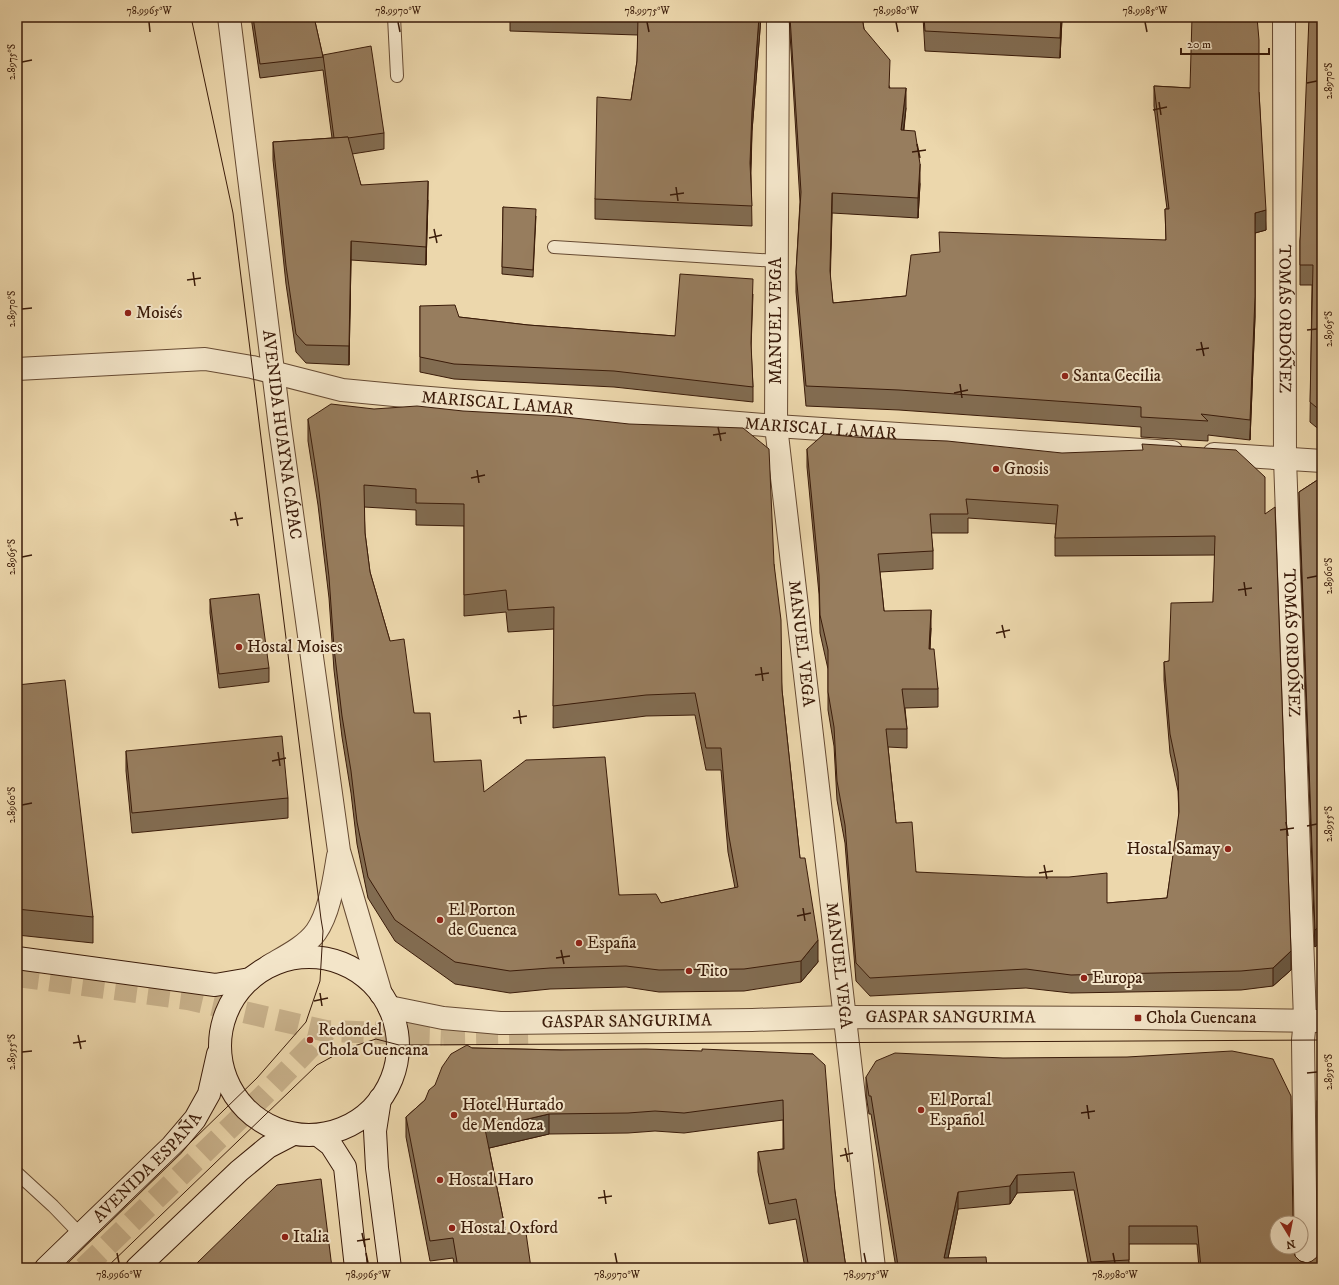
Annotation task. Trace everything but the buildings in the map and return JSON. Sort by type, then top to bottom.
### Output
[{"type":"street","name":"AVENIDA HUAYNA CÁPAC","points":[[229,17],[274,374],[339,851]]},
{"type":"street","name":"MANUEL VEGA","points":[[778,17],[776,426],[846,1017],[847,1042],[874,1268]]},
{"type":"street","name":"TOMÁS ORDÓÑEZ","points":[[1284,17],[1285,459],[1313,1020],[1303,1040],[1306,1268]]},
{"type":"street","name":"MARISCAL LAMAR","points":[[17,369],[205,359],[252,367],[274,374],[342,390],[776,426],[1322,461]]},
{"type":"street","points":[[339,851],[399,1045],[393,1076],[380,1099],[364,1117],[342,1129],[318,1135],[293,1134],[270,1127],[250,1113],[236,1098],[223,1073],[219,1049],[222,1024],[228,1007],[238,992],[250,979],[293,952],[316,932],[331,896],[339,851]]},
{"type":"street","points":[[269,966],[289,959],[310,957],[330,960],[350,967],[367,979],[385,1000]]},
{"type":"street","points":[[17,958],[215,985],[250,979]]},
{"type":"street","name":"GASPAR SANGURIMA","points":[[385,1000],[443,1018],[500,1023],[752,1020],[846,1017],[1313,1020]]},
{"type":"street","name":"AVENIDA ESPAÑA","points":[[46,1268],[172,1146],[195,1119],[209,1094],[219,1049]]},
{"type":"street","points":[[380,1099],[375,1131],[377,1168],[390,1268]]},
{"type":"street","points":[[137,1268],[239,1171],[268,1147],[293,1134]]},
{"type":"street","points":[[318,1135],[331,1144],[345,1167],[356,1268]]},
{"type":"lane","points":[[394,17],[397,76]]},
{"type":"lane","points":[[554,247],[777,261]]},
{"type":"lane","points":[[17,1173],[53,1206],[81,1235]]},
{"type":"tunnel","points":[[17,976],[188,999],[326,1031],[443,1035]]},
{"type":"tunnel","points":[[84,1268],[264,1095],[326,1031]]},
{"type":"tunnel","points":[[443,1035],[528,1033]]},
{"type":"tram line","points":[[61,1268],[257,1078],[306,1022],[320,981],[323,931],[233,213],[191,17]]},
{"type":"tram line","points":[[106,1268],[317,1065],[348,1048],[376,1039],[399,1045],[1322,1040]]},
{"type":"place","name":"Moisés","points":[[128,313]]},
{"type":"place","name":"Santa Cecilia","points":[[1065,376]]},
{"type":"place","name":"Gnosis","points":[[996,469]]},
{"type":"place","name":"Hostal Moises","points":[[239,647]]},
{"type":"place","name":"Hostal Samay","points":[[1228,849]]},
{"type":"place","name":"El Porton de Cuenca","points":[[440,920]]},
{"type":"place","name":"España","points":[[579,943]]},
{"type":"place","name":"Tito","points":[[689,971]]},
{"type":"place","name":"Europa","points":[[1084,978]]},
{"type":"place","name":"Chola Cuencana","points":[[1138,1018]]},
{"type":"place","name":"Redondel Chola Cuencana","points":[[310,1040]]},
{"type":"place","name":"El Portal Español","points":[[921,1110]]},
{"type":"place","name":"Hotel Hurtado de Mendoza","points":[[454,1115]]},
{"type":"place","name":"Hostal Haro","points":[[440,1180]]},
{"type":"place","name":"Hostal Oxford","points":[[452,1228]]},
{"type":"place","name":"Italia","points":[[285,1237]]}]
